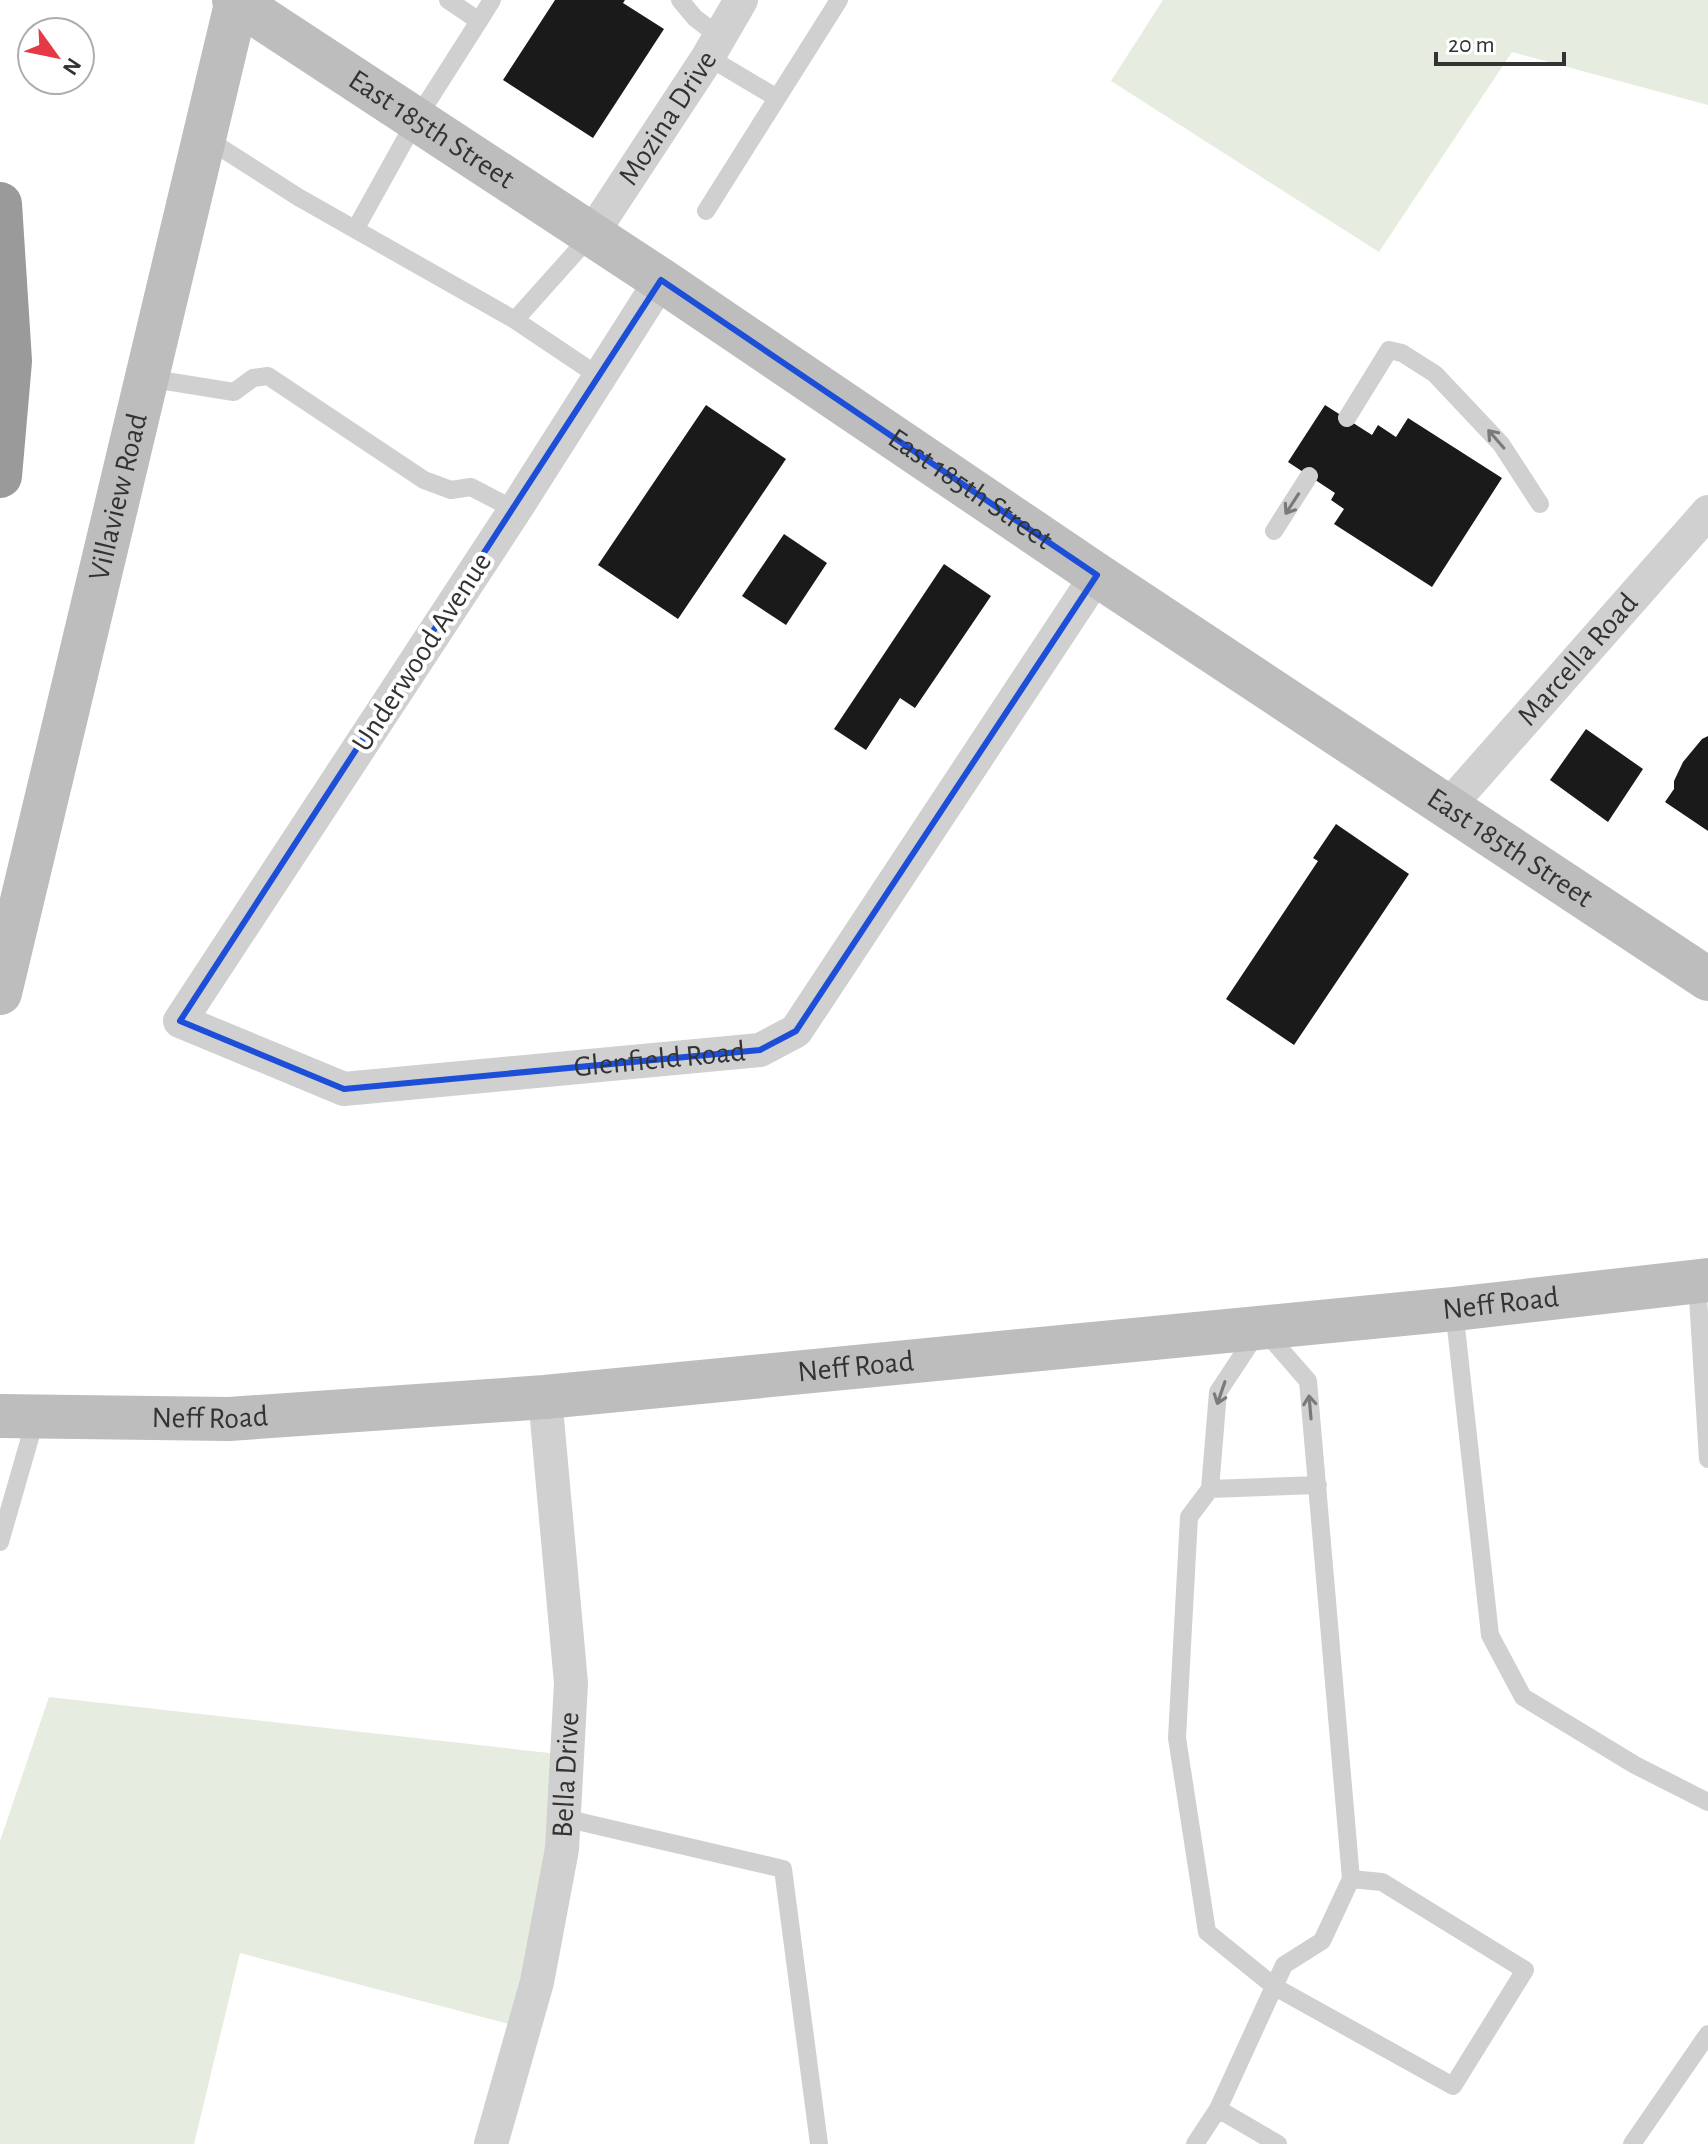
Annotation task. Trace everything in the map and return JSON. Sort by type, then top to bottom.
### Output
[{"type":"highway","points":[[0,204],[10,361],[0,476]]},
{"type":"street","name":"Mozina Drive","points":[[591,235],[714,47],[741,0]]},
{"type":"street","name":"East 185th Street","points":[[236,1],[661,280],[1097,575],[1708,979]]},
{"type":"street","name":"Villaview Road","points":[[0,993],[236,1]]},
{"type":"street","name":"Underwood Avenue","points":[[180,1021],[515,510],[661,280]]},
{"type":"street","name":"Marcella Road","points":[[1447,808],[1708,512]]},
{"type":"street","name":"Glenfield Road","points":[[180,1021],[344,1089],[760,1050],[796,1031],[1097,575]]},
{"type":"street","name":"Neff Road","points":[[18,1416],[229,1419],[545,1397],[1454,1309],[1702,1280]]},
{"type":"street","name":"Bella Drive","points":[[491,2144],[537,1982],[562,1849],[571,1683],[545,1397]]},
{"type":"lane","points":[[448,0],[479,21]]},
{"type":"lane","points":[[356,228],[416,120],[492,0]]},
{"type":"lane","points":[[680,0],[714,47],[777,98]]},
{"type":"lane","points":[[706,211],[839,0]]},
{"type":"lane","points":[[204,137],[298,197],[515,320],[600,377]]},
{"type":"lane","points":[[515,320],[591,235]]},
{"type":"lane","points":[[1347,418],[1389,350],[1402,353],[1435,374],[1501,444],[1540,504]]},
{"type":"lane","points":[[147,378],[234,392],[253,378],[268,376],[424,480],[451,490],[471,487],[515,510]]},
{"type":"lane","points":[[1274,531],[1309,476]]},
{"type":"lane","points":[[1702,1280],[1708,1459]]},
{"type":"lane","points":[[1454,1309],[1490,1635],[1523,1697],[1635,1765],[1708,1802]]},
{"type":"lane","points":[[1195,2144],[1218,2109],[1275,1987],[1284,1965],[1322,1941],[1351,1879],[1308,1381],[1261,1327],[1218,1392],[1210,1489],[1189,1517],[1177,1738],[1207,1932],[1275,1987],[1453,2086],[1525,1970],[1382,1882],[1351,1879]]},
{"type":"lane","points":[[0,1542],[18,1416]]},
{"type":"lane","points":[[1210,1489],[1318,1485]]},
{"type":"lane","points":[[564,1818],[783,1869],[819,2144]]},
{"type":"lane","points":[[1632,2144],[1708,2034]]},
{"type":"lane","points":[[1218,2109],[1278,2144]]},
{"type":"highlighted area","points":[[661,280],[1097,575],[796,1031],[760,1050],[344,1089],[180,1021]]},
{"type":"shaded area","points":[[1163,0],[1708,0],[1708,105],[1512,52],[1379,252],[1111,81]]},
{"type":"shaded area","points":[[49,1697],[567,1755],[524,2028],[240,1953],[194,2144],[0,2144],[0,1841]]},
{"type":"building","points":[[555,0],[625,0],[623,3],[664,29],[593,138],[503,80]]},
{"type":"building","points":[[706,405],[786,459],[678,619],[598,565]]},
{"type":"building","points":[[1325,405],[1372,435],[1378,425],[1396,437],[1408,418],[1502,478],[1432,587],[1334,524],[1344,509],[1331,500],[1335,493],[1288,462]]},
{"type":"building","points":[[784,534],[827,563],[786,625],[742,596]]},
{"type":"building","points":[[944,564],[991,596],[915,708],[900,698],[866,750],[834,729]]},
{"type":"building","points":[[1586,729],[1643,769],[1608,822],[1550,780]]},
{"type":"building","points":[[1708,736],[1708,831],[1665,802],[1674,789],[1674,781],[1683,762]]},
{"type":"building","points":[[1336,824],[1409,874],[1294,1045],[1226,999],[1318,861],[1313,858]]}]
